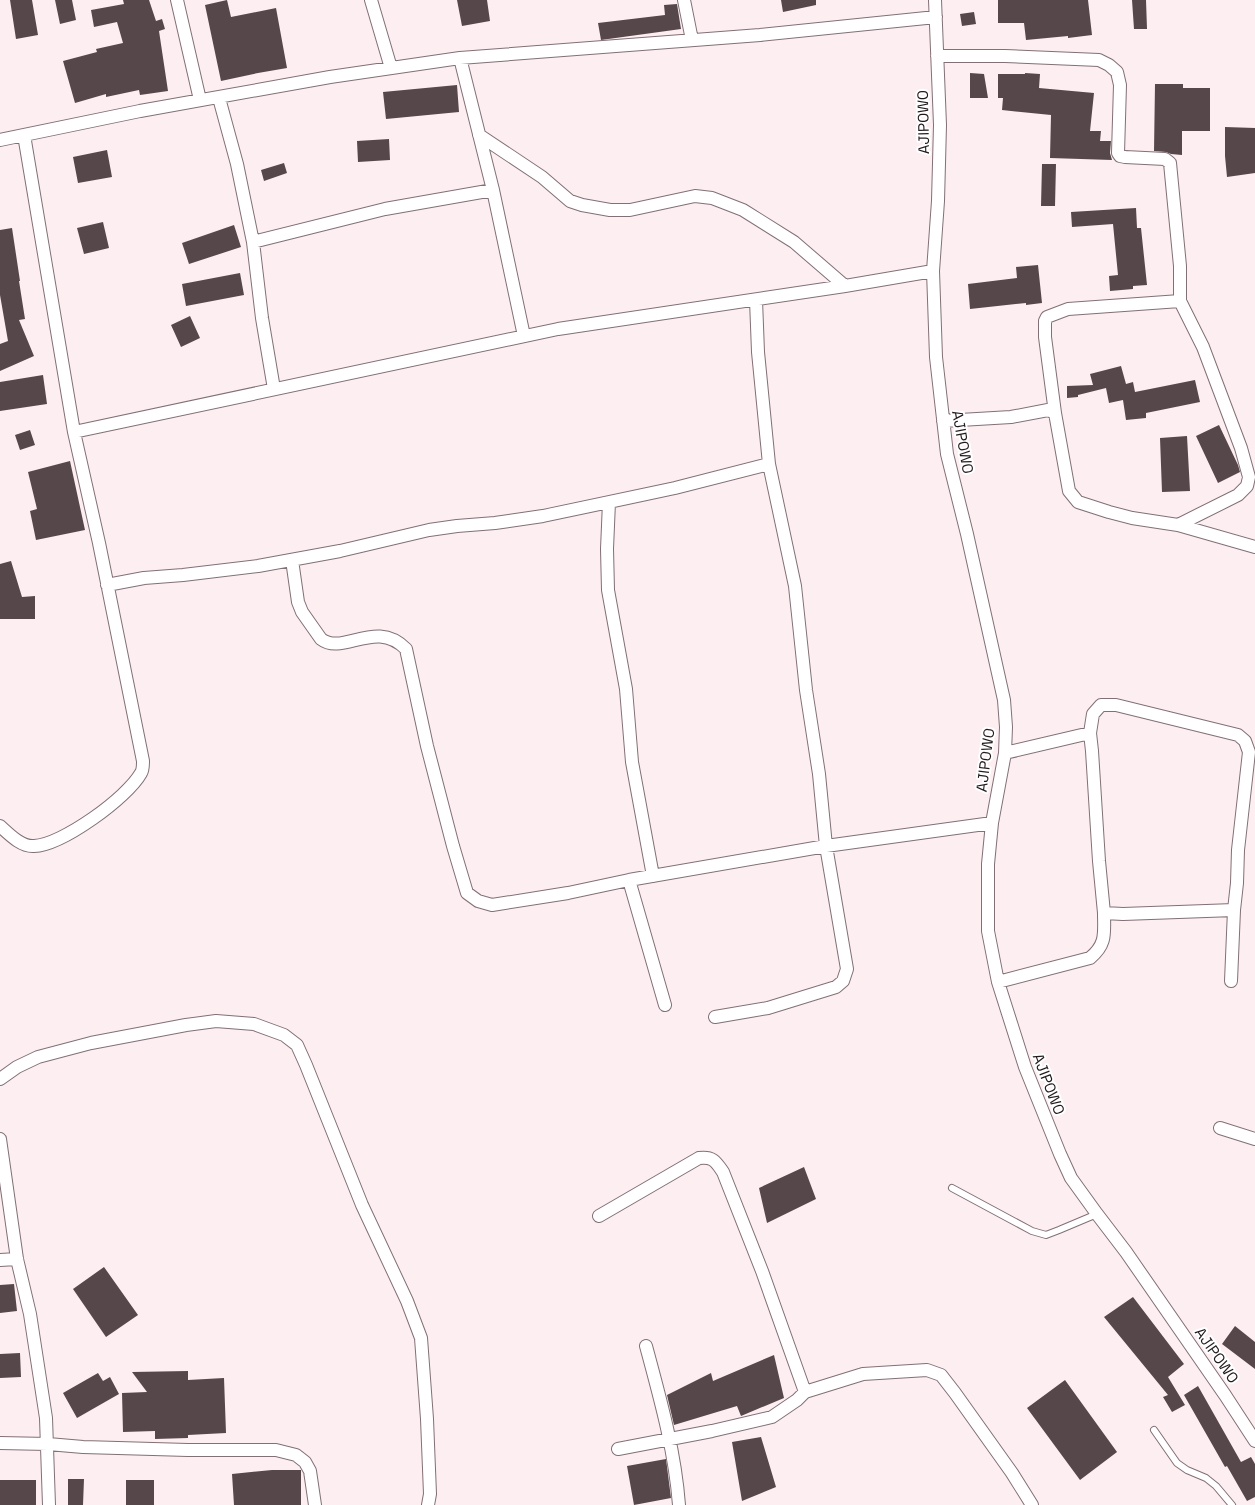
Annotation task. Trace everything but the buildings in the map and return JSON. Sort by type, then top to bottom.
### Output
[{"type":"street","points":[[177,0],[200,100]]},
{"type":"street","points":[[371,0],[391,68]]},
{"type":"street","points":[[684,0],[692,40]]},
{"type":"street","name":"AJIPOWO","points":[[935,0],[940,125],[938,201],[933,271],[936,357],[947,454],[967,534],[1004,700],[1006,727],[1005,753],[992,823],[988,864],[988,931],[998,982],[1025,1067],[1071,1178],[1126,1252],[1255,1441]]},
{"type":"street","points":[[0,140],[200,100],[219,98],[330,77],[460,58],[760,35],[936,17]]},
{"type":"street","points":[[937,56],[1005,56],[1099,60],[1109,65],[1117,72],[1120,85],[1118,153],[1120,156],[1165,160],[1170,163],[1180,266],[1180,301],[1203,347],[1241,448],[1249,477],[1247,486],[1238,495],[1178,526]]},
{"type":"street","points":[[460,58],[493,190],[524,336]]},
{"type":"street","points":[[219,98],[237,164],[253,242],[262,318],[274,389]]},
{"type":"street","points":[[0,826],[16,840],[23,843],[33,846],[49,842],[77,829],[107,809],[142,772],[143,761],[99,543],[74,432],[24,135]]},
{"type":"street","points":[[479,135],[542,177],[570,200],[582,205],[610,210],[630,210],[695,196],[712,198],[743,210],[794,242],[845,286]]},
{"type":"street","points":[[253,242],[386,209],[493,190]]},
{"type":"street","points":[[74,432],[565,328],[756,300],[933,271]]},
{"type":"street","points":[[715,1017],[768,1008],[836,987],[843,981],[847,969],[826,846],[819,774],[806,690],[795,586],[769,464],[758,352],[756,300]]},
{"type":"street","points":[[1180,301],[1068,309],[1047,317],[1044,320],[1055,413],[1069,491],[1078,502],[1126,517],[1178,526],[1255,547]]},
{"type":"street","points":[[943,421],[1011,417],[1048,410],[1055,413]]},
{"type":"street","points":[[107,584],[144,578],[258,566],[340,551],[429,530],[516,520],[675,488],[769,464]]},
{"type":"street","points":[[609,502],[607,549],[608,590],[626,689],[632,762],[652,876]]},
{"type":"street","points":[[292,560],[298,602],[302,612],[321,639],[332,644],[380,636],[400,643],[406,649],[453,846],[467,893],[478,901],[492,904],[568,893],[629,880],[826,846],[992,823]]},
{"type":"street","points":[[998,982],[1090,958],[1099,950],[1104,938],[1104,913],[1090,733],[1093,714],[1101,705],[1116,705],[1231,733],[1238,735],[1245,741],[1249,752],[1238,850],[1231,982]]},
{"type":"street","points":[[1005,753],[1090,733]]},
{"type":"street","points":[[629,880],[665,1005]]},
{"type":"street","points":[[1104,913],[1123,914],[1234,910]]},
{"type":"street","points":[[0,1079],[17,1067],[38,1057],[83,1045],[186,1025],[216,1021],[254,1024],[284,1036],[296,1045],[306,1065],[362,1205],[407,1301],[421,1338],[427,1419],[430,1494],[428,1505]]},
{"type":"street","points":[[1220,1128],[1255,1139]]},
{"type":"street","points":[[0,1139],[17,1259],[30,1314],[46,1418],[49,1505]]},
{"type":"street","points":[[599,1216],[699,1158],[706,1157],[715,1161],[723,1172],[762,1271],[805,1392]]},
{"type":"street","points":[[0,1260],[17,1259]]},
{"type":"street","points":[[646,1346],[670,1439],[680,1505]]},
{"type":"street","points":[[618,1449],[712,1431],[772,1417],[797,1400],[805,1392],[863,1374],[927,1370],[940,1374],[955,1393],[1012,1473],[1032,1505]]},
{"type":"street","points":[[0,1443],[91,1447],[276,1450],[296,1455],[305,1462],[310,1471],[315,1505]]},
{"type":"lane","points":[[952,1188],[1032,1231],[1046,1235],[1097,1214]]},
{"type":"lane","points":[[1154,1430],[1177,1463],[1187,1470],[1206,1478],[1232,1505]]}]
